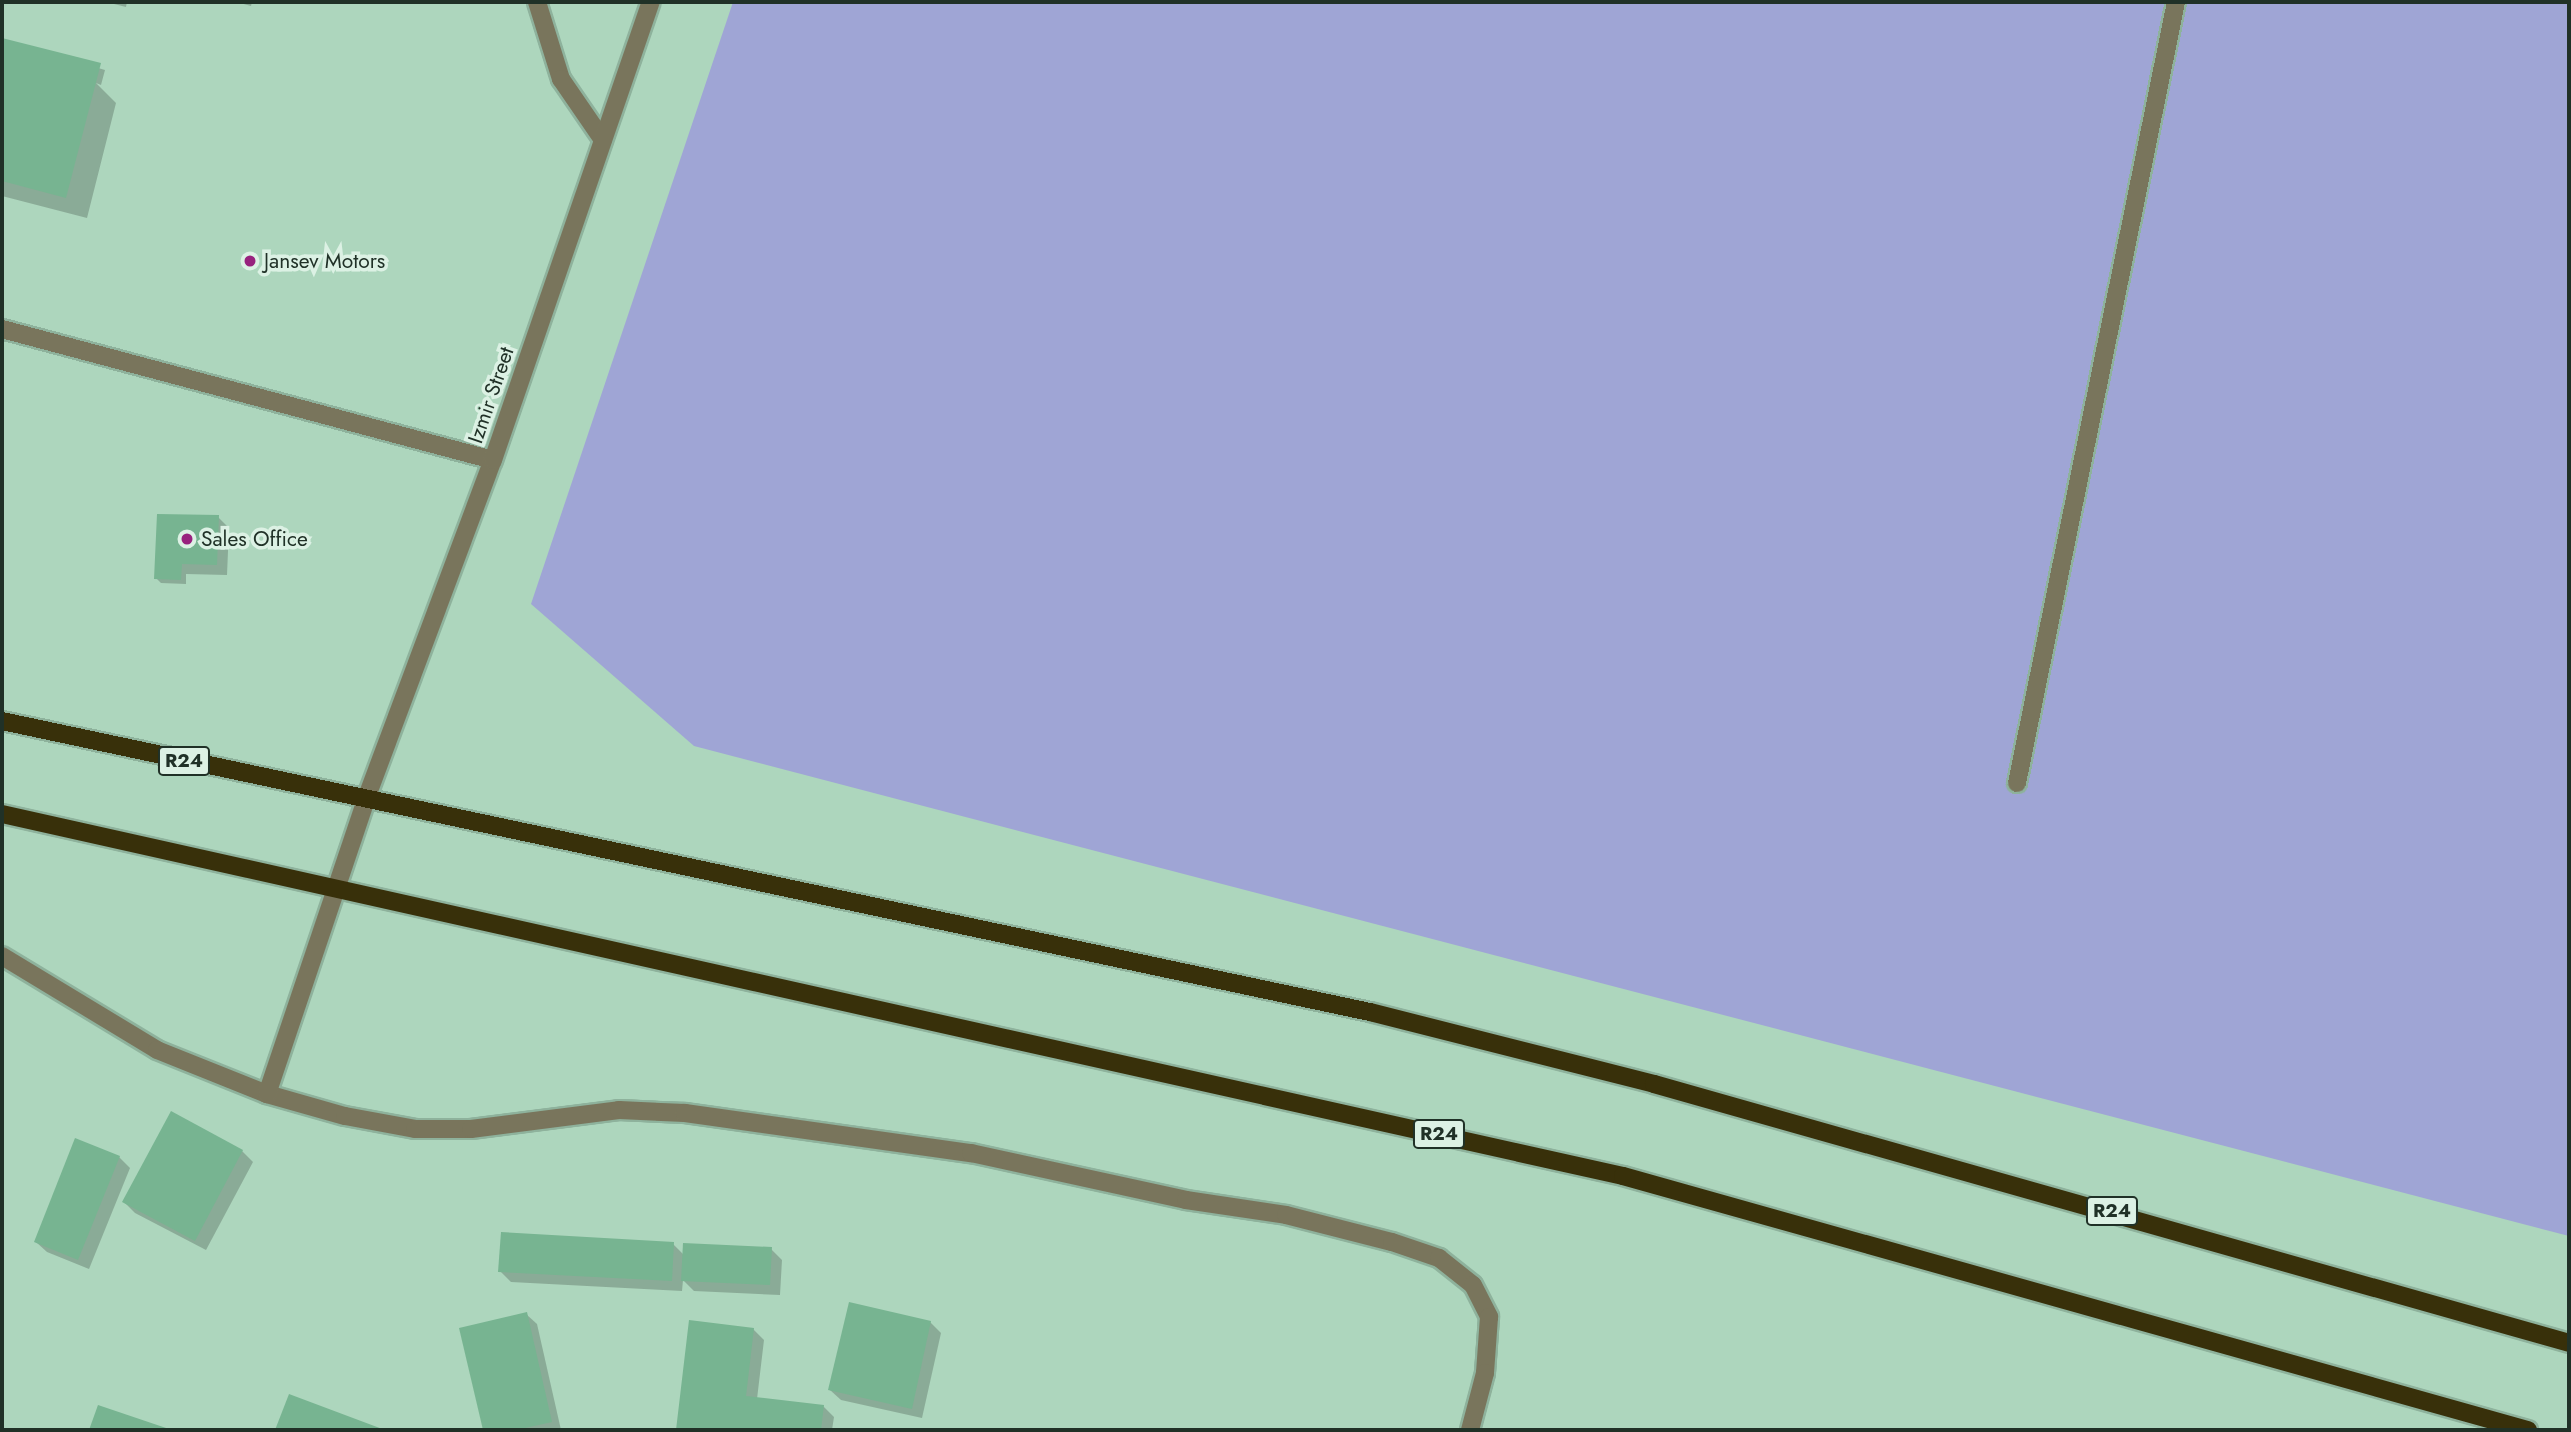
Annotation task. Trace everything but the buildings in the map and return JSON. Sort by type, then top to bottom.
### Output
[{"type":"main road","name":"R24","points":[[2,720],[1383,1015],[1654,1084],[2569,1343]]},
{"type":"main road","name":"R24","points":[[2,814],[1623,1176],[2528,1430]]},
{"type":"street","points":[[537,2],[561,79],[603,140]]},
{"type":"street","name":"Izmir Street","points":[[267,1094],[366,799],[493,460],[651,2]]},
{"type":"street","points":[[2017,783],[2176,2]]},
{"type":"street","points":[[2,329],[493,460]]},
{"type":"street","points":[[2,956],[157,1050],[267,1094],[345,1116],[415,1129],[471,1129],[620,1110],[754,1121],[971,1153],[1173,1197],[1286,1215],[1392,1242],[1439,1258],[1473,1284],[1489,1317],[1485,1373],[1469,1430]]},
{"type":"shaded area","points":[[733,2],[2569,2],[2569,1236],[694,746],[531,604]]},
{"type":"place","name":"Jansev Motors","points":[[250,261]]},
{"type":"place","name":"Sales Office","points":[[187,539]]}]
